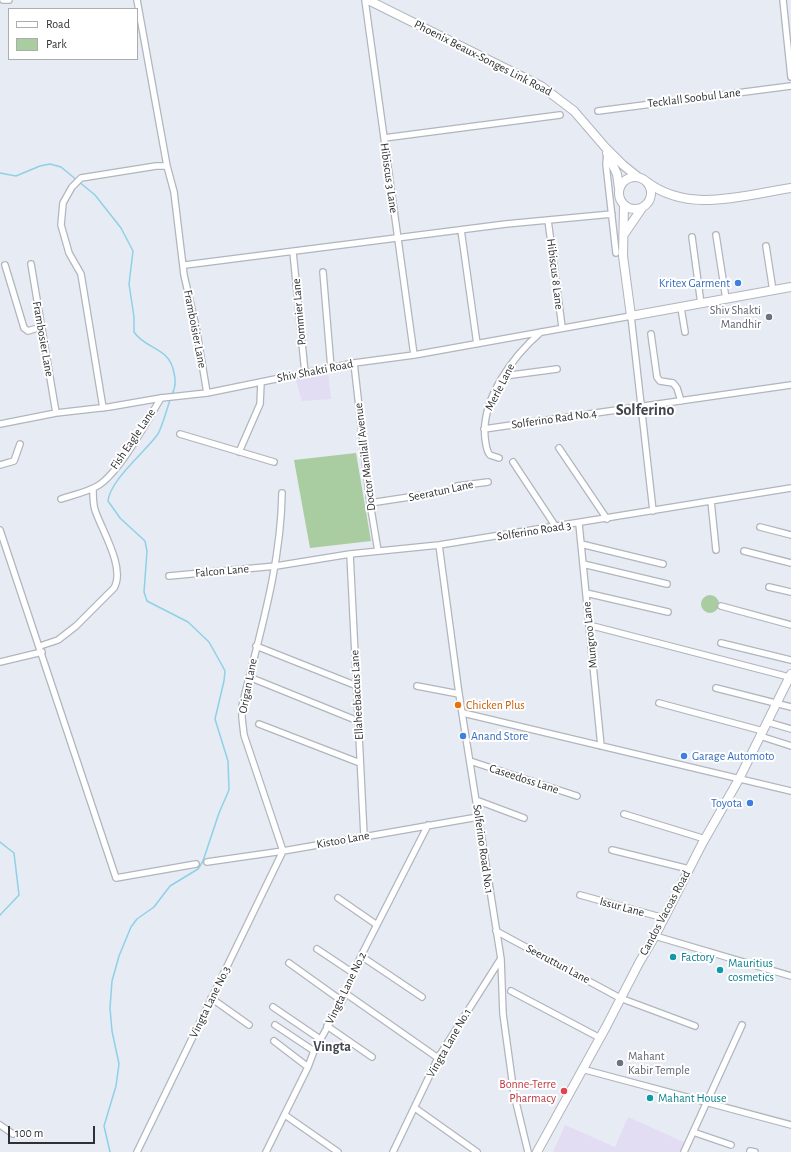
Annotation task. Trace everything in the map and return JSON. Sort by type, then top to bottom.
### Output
[{"type":"main road","name":"Phoenix Beaux-Songes Link Road","points":[[366,0],[541,86],[574,111],[606,150],[622,166],[638,177]]},
{"type":"main road","name":"Phoenix Beaux-Songes Link Road","points":[[606,150],[617,174],[619,188]]},
{"type":"main road","points":[[791,188],[716,200],[691,200],[662,192],[638,177],[633,177],[624,181],[619,188],[619,197],[624,205],[623,256],[631,316],[791,287]]},
{"type":"main road","points":[[624,233],[651,196],[650,187],[647,182]]},
{"type":"main road","points":[[624,205],[635,210],[643,207]]},
{"type":"main road","name":"Candos Vacoas Road","points":[[537,1152],[655,936],[705,839],[739,779],[790,675]]},
{"type":"street","points":[[2,0],[9,0]]},
{"type":"street","name":"Framboisier Lane","points":[[137,0],[174,192],[184,275],[196,327],[206,393]]},
{"type":"street","name":"Hibiscus 3 Lane","points":[[366,0],[414,355]]},
{"type":"street","points":[[783,0],[791,77]]},
{"type":"street","name":"Tecklall Soobul Lane","points":[[598,111],[791,86]]},
{"type":"street","points":[[384,138],[560,115]]},
{"type":"street","points":[[606,150],[606,164],[616,253]]},
{"type":"street","points":[[103,408],[80,274],[69,253],[62,225],[63,203],[77,181],[94,175],[168,166]]},
{"type":"street","points":[[184,265],[461,230],[612,214]]},
{"type":"street","name":"Hibiscus 8 Lane","points":[[548,220],[562,327]]},
{"type":"street","points":[[461,230],[477,344]]},
{"type":"street","points":[[716,235],[726,300]]},
{"type":"street","points":[[692,237],[701,304]]},
{"type":"street","points":[[766,246],[773,291]]},
{"type":"street","name":"Pommier Lane","points":[[293,252],[305,373]]},
{"type":"street","name":"Frambosier Lane","points":[[31,264],[56,413]]},
{"type":"street","points":[[5,266],[24,328],[28,330],[41,327]]},
{"type":"street","points":[[323,272],[330,368]]},
{"type":"street","points":[[681,308],[685,332]]},
{"type":"street","points":[[631,316],[640,407],[653,511]]},
{"type":"street","name":"Shiv Shakti Road","points":[[0,424],[56,413],[103,408],[167,397],[206,393],[354,363],[414,355],[562,327],[631,316]]},
{"type":"street","name":"Merle Lane","points":[[484,429],[485,416],[504,376],[516,356],[541,332]]},
{"type":"street","points":[[651,334],[657,377],[660,381],[673,382],[678,388],[681,401]]},
{"type":"street","name":"Doctor Manilall Avenue","points":[[354,363],[370,503],[378,551]]},
{"type":"street","points":[[504,376],[557,369]]},
{"type":"street","points":[[239,452],[260,404],[261,382]]},
{"type":"street","name":"Solferino Rad No.4","points":[[484,429],[791,385]]},
{"type":"street","name":"Fish Eagle Lane","points":[[61,499],[93,488],[107,478],[134,443],[161,398]]},
{"type":"street","points":[[484,429],[488,453],[493,457],[499,458]]},
{"type":"street","points":[[180,434],[274,462]]},
{"type":"street","points":[[0,466],[14,461],[20,444]]},
{"type":"street","points":[[558,448],[607,519]]},
{"type":"street","points":[[513,462],[556,527]]},
{"type":"street","name":"Seeratun Lane","points":[[370,503],[449,491],[457,486],[488,482]]},
{"type":"street","points":[[0,662],[41,649],[58,640],[76,626],[114,588],[117,582],[115,565],[110,543],[95,510],[93,488]]},
{"type":"street","name":"Solferino Road 3","points":[[276,566],[350,554],[439,546],[791,488]]},
{"type":"street","name":"Origan Lane","points":[[282,493],[281,528],[276,566],[242,706],[242,718],[244,735],[283,851]]},
{"type":"street","points":[[710,501],[716,550]]},
{"type":"street","name":"Mungroo Lane","points":[[579,524],[601,746]]},
{"type":"street","points":[[760,527],[791,535]]},
{"type":"street","points":[[0,530],[41,649],[116,878],[196,864]]},
{"type":"street","points":[[581,544],[663,564]]},
{"type":"street","name":"Solferino Road No.1","points":[[439,546],[459,694],[500,959],[503,1014],[514,1094],[528,1152]]},
{"type":"street","points":[[744,551],[791,563]]},
{"type":"street","name":"Ellaheebaccus Lane","points":[[350,554],[364,836]]},
{"type":"street","points":[[583,564],[667,584]]},
{"type":"street","name":"Falcon Lane","points":[[169,576],[276,566]]},
{"type":"street","points":[[769,587],[791,592]]},
{"type":"street","points":[[586,593],[668,612]]},
{"type":"street","points":[[721,606],[791,625]]},
{"type":"street","points":[[589,625],[790,675]]},
{"type":"street","points":[[721,643],[791,660]]},
{"type":"street","points":[[256,646],[356,686]]},
{"type":"street","points":[[249,677],[358,722]]},
{"type":"street","points":[[417,686],[459,694]]},
{"type":"street","points":[[716,688],[777,702],[791,707]]},
{"type":"street","points":[[659,703],[762,733],[791,746]]},
{"type":"street","points":[[463,713],[791,791]]},
{"type":"street","points":[[767,722],[791,729]]},
{"type":"street","points":[[259,724],[360,763]]},
{"type":"street","name":"Caseedoss Lane","points":[[470,761],[577,796]]},
{"type":"street","points":[[476,800],[524,818]]},
{"type":"street","points":[[624,814],[705,839]]},
{"type":"street","name":"Kistoo Lane","points":[[207,862],[283,851],[478,817]]},
{"type":"street","name":"Vingta Lane No.2","points":[[266,1152],[308,1067],[320,1039],[342,1001],[361,956],[428,825]]},
{"type":"street","points":[[612,850],[689,869]]},
{"type":"street","name":"Vingta Lane No.3","points":[[137,1152],[283,851]]},
{"type":"street","name":"Issur Lane","points":[[580,895],[664,918]]},
{"type":"street","points":[[338,898],[377,925]]},
{"type":"street","name":"Seeruttun Lane","points":[[496,931],[620,998],[695,1026]]},
{"type":"street","points":[[655,936],[791,976]]},
{"type":"street","points":[[317,949],[353,973]]},
{"type":"street","points":[[361,956],[422,997]]},
{"type":"street","name":"Vingta Lane No.1","points":[[393,1152],[438,1058],[500,959]]},
{"type":"street","points":[[290,963],[342,1001]]},
{"type":"street","points":[[511,991],[600,1038]]},
{"type":"street","points":[[345,993],[438,1058]]},
{"type":"street","points":[[211,998],[249,1025]]},
{"type":"street","points":[[273,1007],[320,1039]]},
{"type":"street","points":[[275,1025],[314,1051]]},
{"type":"street","points":[[684,1152],[742,1025]]},
{"type":"street","points":[[327,1026],[372,1057]]},
{"type":"street","points":[[274,1041],[308,1067]]},
{"type":"street","points":[[582,1069],[791,1125]]},
{"type":"street","points":[[415,1108],[477,1152]]},
{"type":"street","points":[[285,1115],[338,1152]]},
{"type":"street","points":[[0,1125],[13,1134]]},
{"type":"street","points":[[693,1132],[731,1146]]},
{"type":"shaded area","points":[[328,371],[331,399],[302,401],[295,377]]},
{"type":"shaded area","points":[[628,1117],[686,1143],[682,1152],[553,1152],[565,1125],[615,1147]]},
{"type":"green space","points":[[356,453],[371,541],[310,548],[294,460]]},
{"type":"green space","points":[[710,595],[716,598],[719,604],[716,610],[710,613],[704,610],[701,604],[704,598]]},
{"type":"waterway","points":[[0,173],[16,176],[40,166],[50,164],[61,167],[95,195],[121,228],[133,251],[129,284],[134,317],[134,332],[139,338],[163,353],[168,358],[172,365],[175,379],[175,386],[172,394]]},
{"type":"waterway","points":[[110,1152],[104,1126],[116,1086],[119,1064],[112,1031],[110,1008],[112,981],[119,956],[131,927],[137,919],[154,907],[170,886],[198,869],[203,861],[219,813],[229,790],[228,761],[215,719],[225,671],[209,642],[188,622],[147,601],[144,592],[147,551],[145,541],[120,518],[108,501],[110,493],[121,475],[158,434],[170,400]]},
{"type":"waterway","points":[[0,842],[14,853],[19,895],[0,915]]},
{"type":"place","name":"Kritex Garment","points":[[738,283]]},
{"type":"place","name":"Shiv Shakti Mandhir","points":[[769,317]]},
{"type":"place","name":"Chicken Plus","points":[[458,705]]},
{"type":"place","name":"Anand Store","points":[[463,736]]},
{"type":"place","name":"Garage Automoto","points":[[684,756]]},
{"type":"place","name":"Toyota","points":[[750,803]]},
{"type":"place","name":"Factory","points":[[673,957]]},
{"type":"place","name":"Mauritius cosmetics","points":[[720,970]]},
{"type":"place","name":"Mahant Kabir Temple","points":[[620,1063]]},
{"type":"place","name":"Bonne-Terre Pharmacy","points":[[564,1091]]},
{"type":"place","name":"Mahant House","points":[[650,1098]]},
{"type":"district","name":"Solferino","points":[[645,410]]},
{"type":"district","name":"Vingta","points":[[332,1047]]}]
